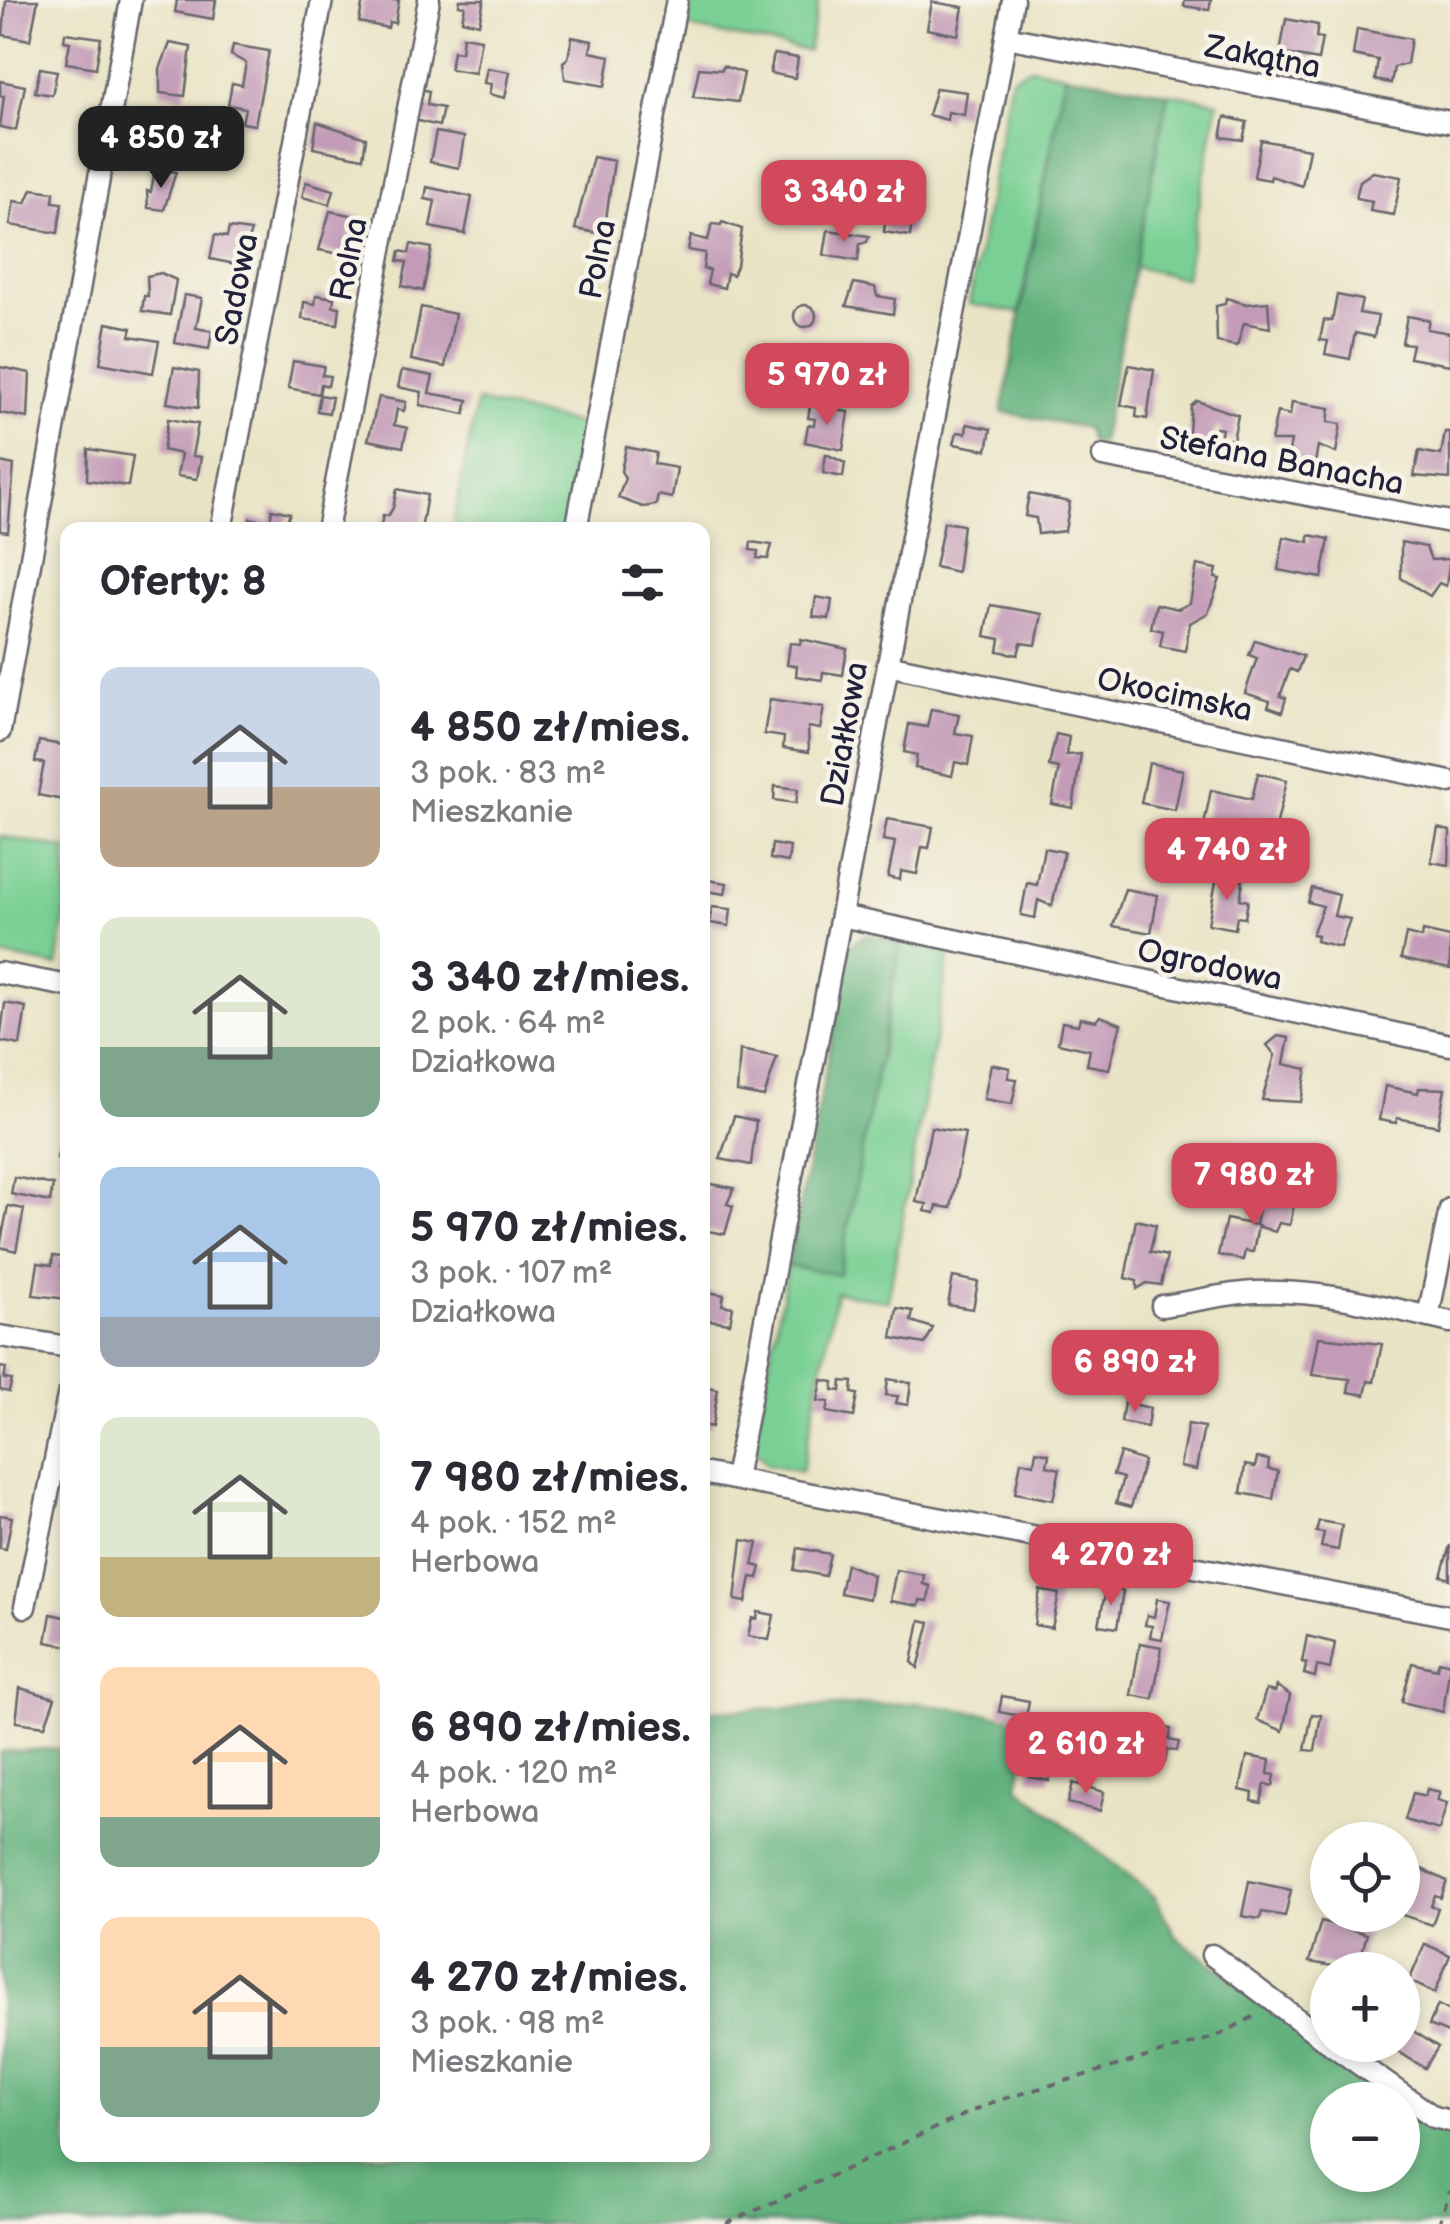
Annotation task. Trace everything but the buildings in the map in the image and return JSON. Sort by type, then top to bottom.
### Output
[{"type":"street","points":[[0,731],[130,0]]},
{"type":"street","name":"Sadowa","points":[[223,522],[322,0]]},
{"type":"street","name":"Rolna","points":[[329,522],[429,0]]},
{"type":"street","name":"Polna","points":[[578,522],[677,0]]},
{"type":"street","name":"Działkowa","points":[[735,1479],[1013,0]]},
{"type":"street","name":"Zakątna","points":[[1006,38],[1450,122]]},
{"type":"street","name":"Stefana Banacha","points":[[1103,456],[1450,522]]},
{"type":"street","name":"Okocimska","points":[[887,665],[1450,782]]},
{"type":"street","name":"Ogrodowa","points":[[841,916],[1450,1045]]},
{"type":"street","points":[[0,974],[60,985]]},
{"type":"street","points":[[1428,1317],[1450,1209]]},
{"type":"street","points":[[1162,1306],[1255,1292],[1297,1292],[1330,1295],[1450,1322]]},
{"type":"street","points":[[0,1336],[60,1347]]},
{"type":"street","points":[[25,1607],[60,1435]]},
{"type":"street","points":[[710,1474],[1450,1616]]},
{"type":"street","points":[[1212,1955],[1310,2029]]},
{"type":"street","points":[[1356,2062],[1434,2118],[1450,2121]]},
{"type":"path","points":[[726,2224],[990,2103],[1215,2037],[1276,2006]]},
{"type":"path","points":[[1439,2224],[1450,2192]]},
{"type":"green space","points":[[688,0],[819,0],[808,51],[683,27]]},
{"type":"green space","points":[[1031,67],[1065,74],[1019,313],[969,304],[1011,78]]},
{"type":"green space","points":[[1065,74],[1168,93],[1101,444],[1091,443],[1087,428],[1002,412]]},
{"type":"green space","points":[[1168,93],[1218,102],[1185,278],[1134,267]]},
{"type":"green space","points":[[477,402],[584,425],[566,522],[454,522]]},
{"type":"green space","points":[[0,836],[60,848],[57,966],[0,955]]},
{"type":"green space","points":[[866,934],[901,941],[839,1275],[788,1266],[850,945]]},
{"type":"green space","points":[[901,941],[950,952],[888,1301],[836,1292],[802,1471],[767,1464],[753,1445],[788,1266],[839,1274]]},
{"type":"green space","points":[[916,1703],[1030,1720],[1018,1787],[1155,1897],[1176,1937],[1310,2037],[1310,2062],[1343,2062],[1370,2082],[1310,2082],[1310,2192],[1420,2192],[1420,2117],[1450,2137],[1450,2224],[0,2224],[0,1752],[60,1748],[60,2162],[710,2162],[710,1711]]}]
